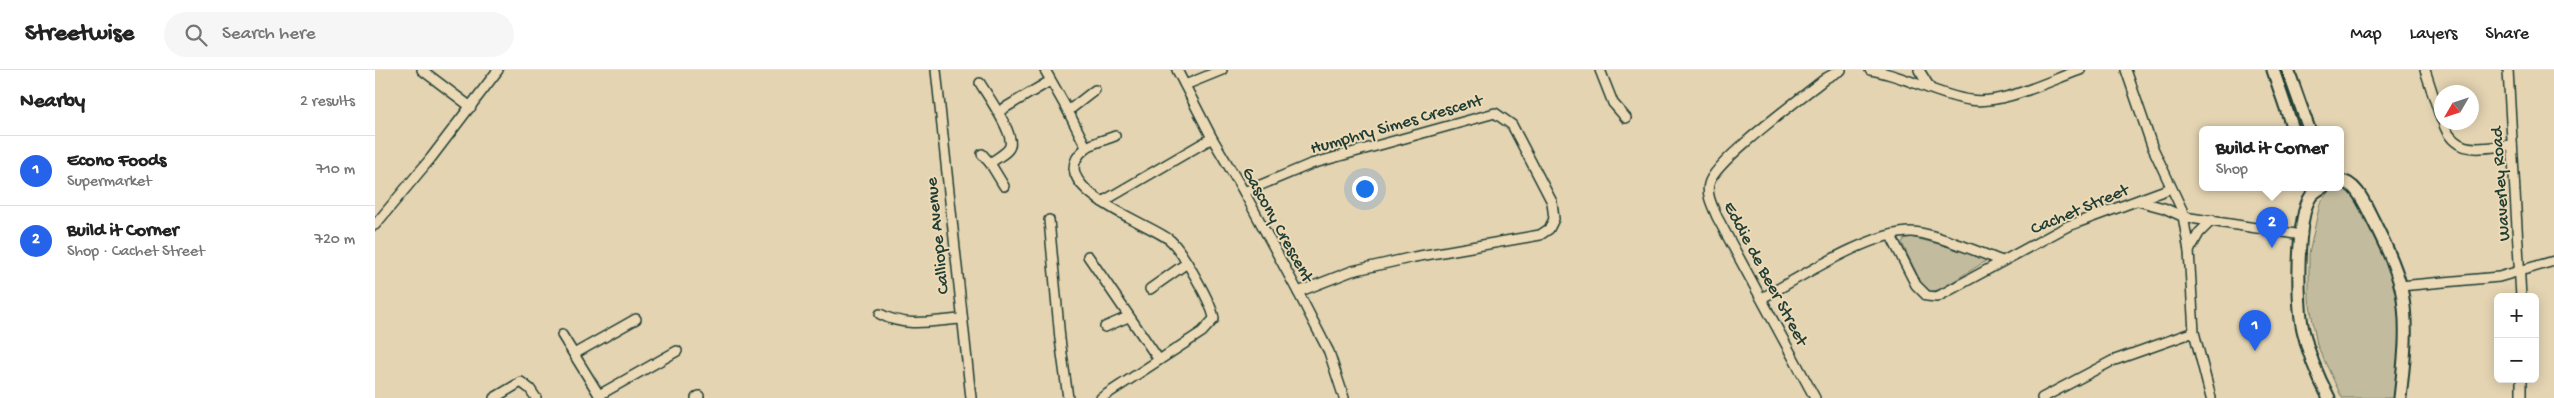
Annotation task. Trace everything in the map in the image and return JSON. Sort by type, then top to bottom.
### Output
[{"type":"street","points":[[422,70],[471,106]]},
{"type":"street","points":[[375,225],[498,70]]},
{"type":"street","name":"Calliope Avenue","points":[[935,70],[971,398]]},
{"type":"street","points":[[1045,70],[1086,147]]},
{"type":"street","name":"Gascony Crescent","points":[[1177,70],[1329,352],[1345,398]]},
{"type":"street","points":[[1185,85],[1222,70]]},
{"type":"street","points":[[1600,70],[1613,103],[1626,118]]},
{"type":"street","name":"Eddie de Beer Street","points":[[1815,398],[1717,217],[1709,195],[1709,184],[1718,168],[1734,153],[1826,78],[1841,70]]},
{"type":"street","points":[[1870,70],[1901,77],[1970,100],[1995,100],[2080,70]]},
{"type":"street","points":[[1919,70],[1930,88]]},
{"type":"street","points":[[2127,70],[2152,146],[2184,217],[2189,252],[2194,332],[2211,398]]},
{"type":"street","points":[[2273,70],[2292,126]]},
{"type":"street","points":[[2288,70],[2308,126]]},
{"type":"street","points":[[2425,70],[2434,97]]},
{"type":"street","name":"Waverley Road","points":[[2508,70],[2521,293]]},
{"type":"street","points":[[998,112],[1051,81]]},
{"type":"street","points":[[980,83],[1007,130],[1010,146],[990,163]]},
{"type":"street","points":[[1068,111],[1095,90]]},
{"type":"street","name":"Humphry Simes Crescent","points":[[1244,192],[1311,164],[1495,113],[1512,125],[1552,202],[1554,219],[1549,229],[1540,235],[1414,257],[1369,267],[1339,275],[1298,292]]},
{"type":"street","points":[[2447,130],[2456,144],[2464,148],[2512,145]]},
{"type":"street","points":[[1101,398],[1202,332],[1214,319],[1187,263],[1170,240],[1102,202],[1080,184],[1074,176],[1076,163],[1086,147],[1115,136]]},
{"type":"street","points":[[1102,202],[1212,138]]},
{"type":"street","points":[[983,154],[1004,186]]},
{"type":"street","points":[[2344,180],[2365,205],[2401,286],[2405,320],[2405,351],[2400,398]]},
{"type":"street","name":"Cachet Street","points":[[1891,236],[1916,285],[1923,294],[1932,297],[1951,291],[2068,226],[2171,188]]},
{"type":"street","points":[[2310,192],[2302,235],[2298,302],[2310,355],[2325,397]]},
{"type":"street","points":[[2138,200],[2164,208],[2184,217],[2302,235]]},
{"type":"street","points":[[1049,220],[1061,348],[1068,398]]},
{"type":"street","points":[[2189,252],[2199,233],[2212,220]]},
{"type":"street","points":[[1762,298],[1847,253],[1903,232],[1920,233],[2002,261]]},
{"type":"street","points":[[1088,256],[1159,360]]},
{"type":"street","points":[[2401,286],[2491,278],[2554,261]]},
{"type":"street","points":[[1150,289],[1187,263]]},
{"type":"street","points":[[880,314],[893,321],[909,323],[961,319]]},
{"type":"street","points":[[1105,327],[1128,317]]},
{"type":"street","points":[[574,354],[636,319]]},
{"type":"street","points":[[2042,398],[2112,362],[2194,332]]},
{"type":"street","points":[[563,335],[600,397],[677,351]]},
{"type":"street","points":[[494,398],[521,382],[531,389],[536,398]]},
{"type":"street","points":[[2521,383],[2521,398]]},
{"type":"shaded area","points":[[2344,187],[2360,196],[2391,264],[2402,305],[2398,398],[2342,398],[2317,345],[2309,299],[2309,254],[2320,203],[2329,191],[2344,191]]},
{"type":"shaded area","points":[[1911,237],[1985,256],[1986,261],[1941,289],[1930,292],[1923,287],[1902,243],[1904,239]]},
{"type":"place","name":"Build it Corner","points":[[2272,248]]},
{"type":"place","name":"Econo Foods","points":[[2255,351]]}]
